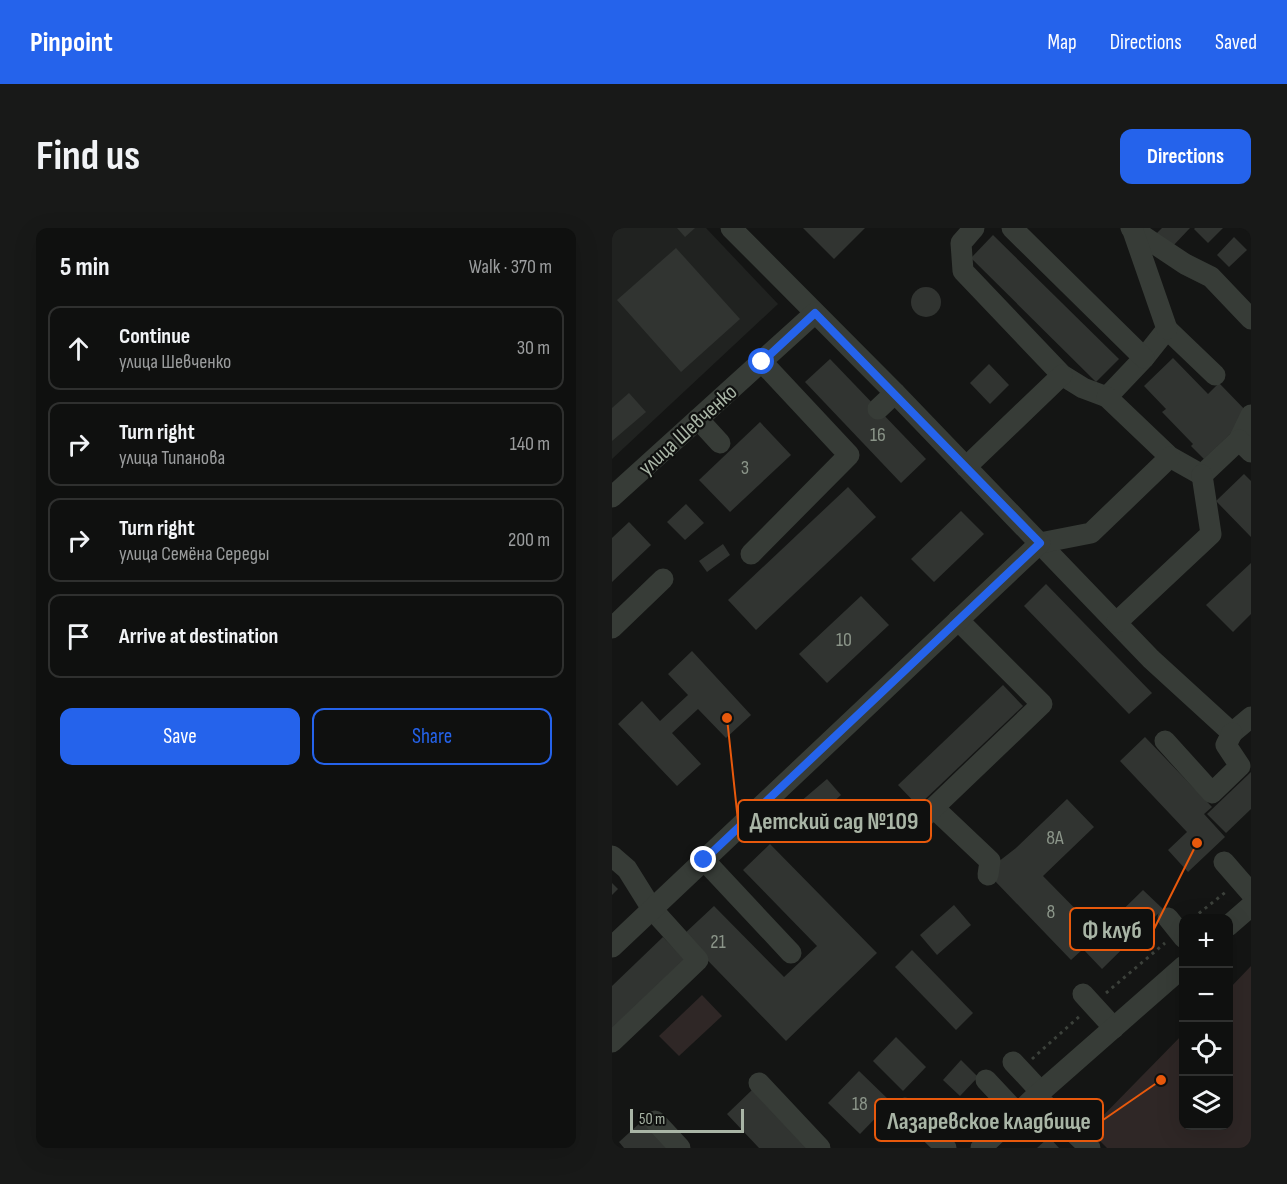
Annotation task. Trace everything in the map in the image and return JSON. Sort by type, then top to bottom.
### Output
[{"type":"street","points":[[731,228],[1117,622],[1146,663],[1232,734]]},
{"type":"street","points":[[974,228],[961,243],[963,271],[1062,375],[1083,388],[1107,397],[1170,457],[1202,475]]},
{"type":"street","points":[[1012,228],[1144,358]]},
{"type":"street","points":[[1132,229],[1185,264],[1211,278],[1251,319]]},
{"type":"street","points":[[1132,229],[1167,329],[1215,375]]},
{"type":"street","name":"улица Шевченко","points":[[612,497],[815,313]]},
{"type":"street","points":[[1107,397],[1144,358],[1167,329]]},
{"type":"street","points":[[751,554],[849,455],[762,362]]},
{"type":"street","points":[[966,467],[1062,375]]},
{"type":"street","points":[[878,409],[895,393]]},
{"type":"street","points":[[1202,475],[1245,446],[1251,415]]},
{"type":"street","points":[[698,420],[720,443]]},
{"type":"street","points":[[612,947],[1040,543],[1092,533],[1170,457]]},
{"type":"street","points":[[1117,622],[1210,534],[1202,475]]},
{"type":"street","points":[[612,628],[663,579]]},
{"type":"street","points":[[958,620],[1042,704],[929,812],[990,861],[988,876]]},
{"type":"street","points":[[1165,741],[1212,793],[1240,766],[1226,746],[1232,734],[1251,717]]},
{"type":"street","points":[[612,856],[627,869],[652,909],[698,960],[612,1042]]},
{"type":"street","points":[[704,860],[790,953]]},
{"type":"street","points":[[1224,862],[1246,887]]},
{"type":"street","points":[[1233,922],[1251,906]]},
{"type":"street","points":[[981,1148],[1182,968]]},
{"type":"street","points":[[1088,999],[1114,1028]]},
{"type":"street","points":[[1017,1065],[1039,1094],[1090,1148]]},
{"type":"street","points":[[759,1083],[820,1148]]},
{"type":"street","points":[[991,1085],[1018,1114]]},
{"type":"street","points":[[905,1108],[943,1145]]},
{"type":"street","points":[[655,1121],[680,1148]]},
{"type":"path","points":[[1201,914],[1246,887]]},
{"type":"path","points":[[1017,1065],[1088,999],[1179,928]]},
{"type":"path","points":[[943,1145],[991,1085]]},
{"type":"shaded area","points":[[612,228],[706,228],[778,304],[612,459]]},
{"type":"shaded area","points":[[1251,966],[1251,1148],[1107,1148],[1089,1130],[1179,1038],[1179,1130],[1233,1130],[1233,985]]},
{"type":"shaded area","points":[[702,995],[722,1016],[679,1056],[659,1036]]},
{"type":"building","points":[[677,228],[695,228],[685,237]]},
{"type":"building","points":[[803,228],[865,228],[834,259]]},
{"type":"building","points":[[1162,228],[1190,228],[1171,248],[1156,234]]},
{"type":"building","points":[[1195,228],[1223,228],[1208,243]]},
{"type":"building","points":[[993,235],[1119,359],[1096,382],[971,258]]},
{"type":"building","points":[[1234,237],[1247,250],[1229,267],[1217,255]]},
{"type":"building","points":[[676,248],[740,319],[681,372],[617,300]]},
{"type":"building","points":[[926,287],[937,291],[941,302],[937,313],[926,317],[915,313],[911,302],[915,291]]},
{"type":"building","points":[[1173,358],[1208,394],[1219,383],[1250,415],[1204,459],[1162,412],[1166,409],[1144,386]]},
{"type":"building","points":[[830,359],[926,459],[901,483],[805,382]]},
{"type":"building","points":[[989,364],[1009,385],[990,404],[970,383]]},
{"type":"building","points":[[629,393],[646,412],[612,441],[612,408]]},
{"type":"building","points":[[760,422],[791,455],[730,512],[699,480]]},
{"type":"building","points":[[1244,474],[1251,481],[1251,537],[1216,501]]},
{"type":"building","points":[[848,487],[876,517],[756,630],[728,600]]},
{"type":"building","points":[[686,504],[704,523],[685,540],[667,522]]},
{"type":"building","points":[[961,511],[984,534],[934,582],[911,559]]},
{"type":"building","points":[[629,522],[651,545],[612,582],[612,538]]},
{"type":"building","points":[[723,544],[730,555],[707,572],[699,561]]},
{"type":"building","points":[[1251,563],[1251,614],[1233,632],[1206,605]]},
{"type":"building","points":[[1046,584],[1152,693],[1129,714],[1024,606]]},
{"type":"building","points":[[861,596],[889,625],[827,683],[799,654]]},
{"type":"building","points":[[692,651],[751,715],[726,738],[698,709],[672,733],[701,764],[677,786],[618,724],[642,701],[660,721],[688,695],[668,674]]},
{"type":"building","points":[[1003,685],[1023,706],[918,806],[898,785]]},
{"type":"building","points":[[1145,737],[1212,807],[1204,814],[1225,837],[1188,872],[1168,850],[1187,832],[1120,761]]},
{"type":"building","points":[[1251,772],[1251,809],[1226,833],[1207,814]]},
{"type":"building","points":[[827,779],[841,795],[821,813],[835,829],[820,842],[810,831],[802,838],[792,826],[801,818],[793,808]]},
{"type":"building","points":[[1067,799],[1094,827],[1043,876],[1099,933],[1143,890],[1163,909],[1102,969],[1083,949],[1071,960],[995,881],[998,862]]},
{"type":"building","points":[[770,844],[877,953],[786,1041],[683,935],[714,906],[784,977],[817,946],[743,870]]},
{"type":"building","points":[[612,883],[618,889],[612,895]]},
{"type":"building","points":[[954,905],[971,925],[937,955],[920,935]]},
{"type":"building","points":[[663,937],[686,961],[612,1031],[612,986]]},
{"type":"building","points":[[912,950],[973,1013],[956,1030],[895,967]]},
{"type":"building","points":[[896,1037],[926,1067],[903,1091],[873,1061]]},
{"type":"building","points":[[961,1060],[978,1077],[960,1096],[943,1080]]},
{"type":"building","points":[[859,1071],[891,1102],[860,1134],[828,1103]]},
{"type":"building","points":[[753,1089],[810,1148],[759,1148],[727,1114]]},
{"type":"building","points":[[642,1121],[667,1148],[624,1148],[619,1142]]},
{"type":"building","points":[[1049,1137],[1059,1148],[1037,1148]]},
{"type":"place","name":"Детский сад №109","points":[[727,718]]},
{"type":"place","name":"Ф клуб","points":[[1197,843]]},
{"type":"place","name":"Лазаревское кладбище","points":[[1161,1080]]},
{"type":"route","points":[[704,860],[1040,543],[815,313],[762,362]]}]
